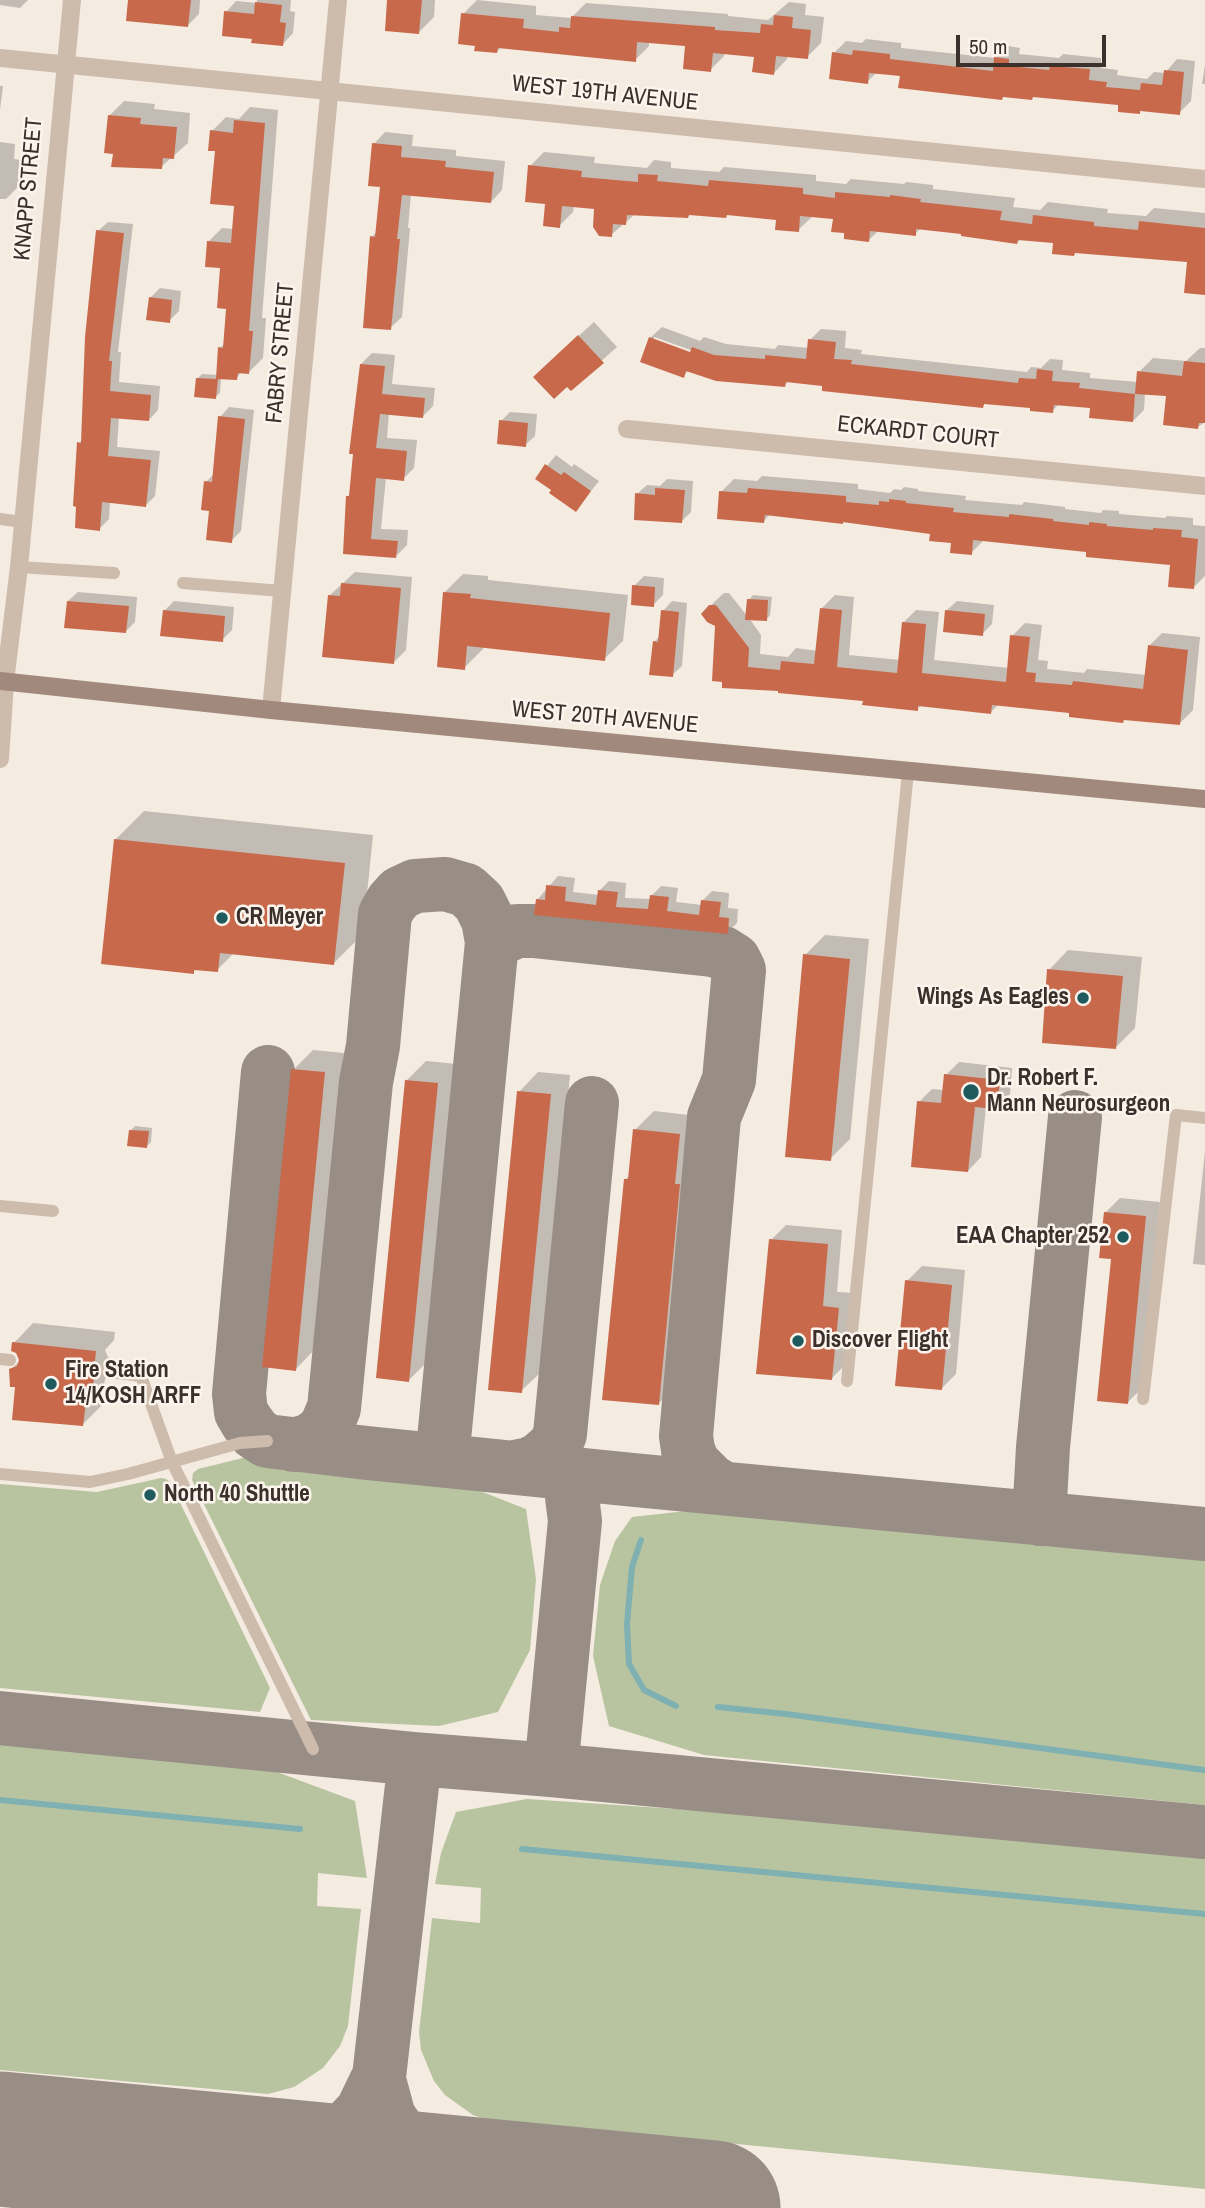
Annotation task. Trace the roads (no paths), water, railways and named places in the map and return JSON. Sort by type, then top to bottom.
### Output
[{"type":"main road","name":"WEST 20TH AVENUE","points":[[3,681],[271,710],[1205,799]]},
{"type":"street","name":"KNAPP STREET","points":[[0,759],[3,681],[19,567],[72,0]]},
{"type":"street","name":"FABRY STREET","points":[[271,710],[338,0]]},
{"type":"street","name":"WEST 19TH AVENUE","points":[[0,58],[1205,179]]},
{"type":"street","name":"ECKARDT COURT","points":[[627,429],[1205,486]]},
{"type":"lane","points":[[0,519],[22,522]]},
{"type":"lane","points":[[19,567],[114,573]]},
{"type":"lane","points":[[184,583],[282,591]]},
{"type":"lane","points":[[847,1381],[908,772]]},
{"type":"lane","points":[[1143,1399],[1176,1115],[1205,1118]]},
{"type":"lane","points":[[0,1206],[53,1211]]},
{"type":"lane","points":[[94,1370],[141,1376],[172,1462],[313,1749]]},
{"type":"lane","points":[[0,1474],[90,1482],[240,1443],[267,1441]]},
{"type":"waterway","points":[[641,1540],[632,1567],[627,1624],[629,1664],[644,1690],[676,1706]]},
{"type":"waterway","points":[[718,1707],[1204,1770]]},
{"type":"waterway","points":[[0,1800],[300,1829]]},
{"type":"waterway","points":[[522,1849],[1205,1914]]},
{"type":"place","name":"CR Meyer","points":[[222,918]]},
{"type":"place","name":"Wings As Eagles","points":[[1083,998]]},
{"type":"place","name":"Dr. Robert F. Mann Neurosurgeon","points":[[971,1092]]},
{"type":"place","name":"EAA Chapter 252","points":[[1123,1237]]},
{"type":"place","name":"Discover Flight","points":[[798,1341]]},
{"type":"place","name":"Fire Station 14/KOSH ARFF","points":[[51,1384]]},
{"type":"place","name":"North 40 Shuttle","points":[[150,1495]]}]
